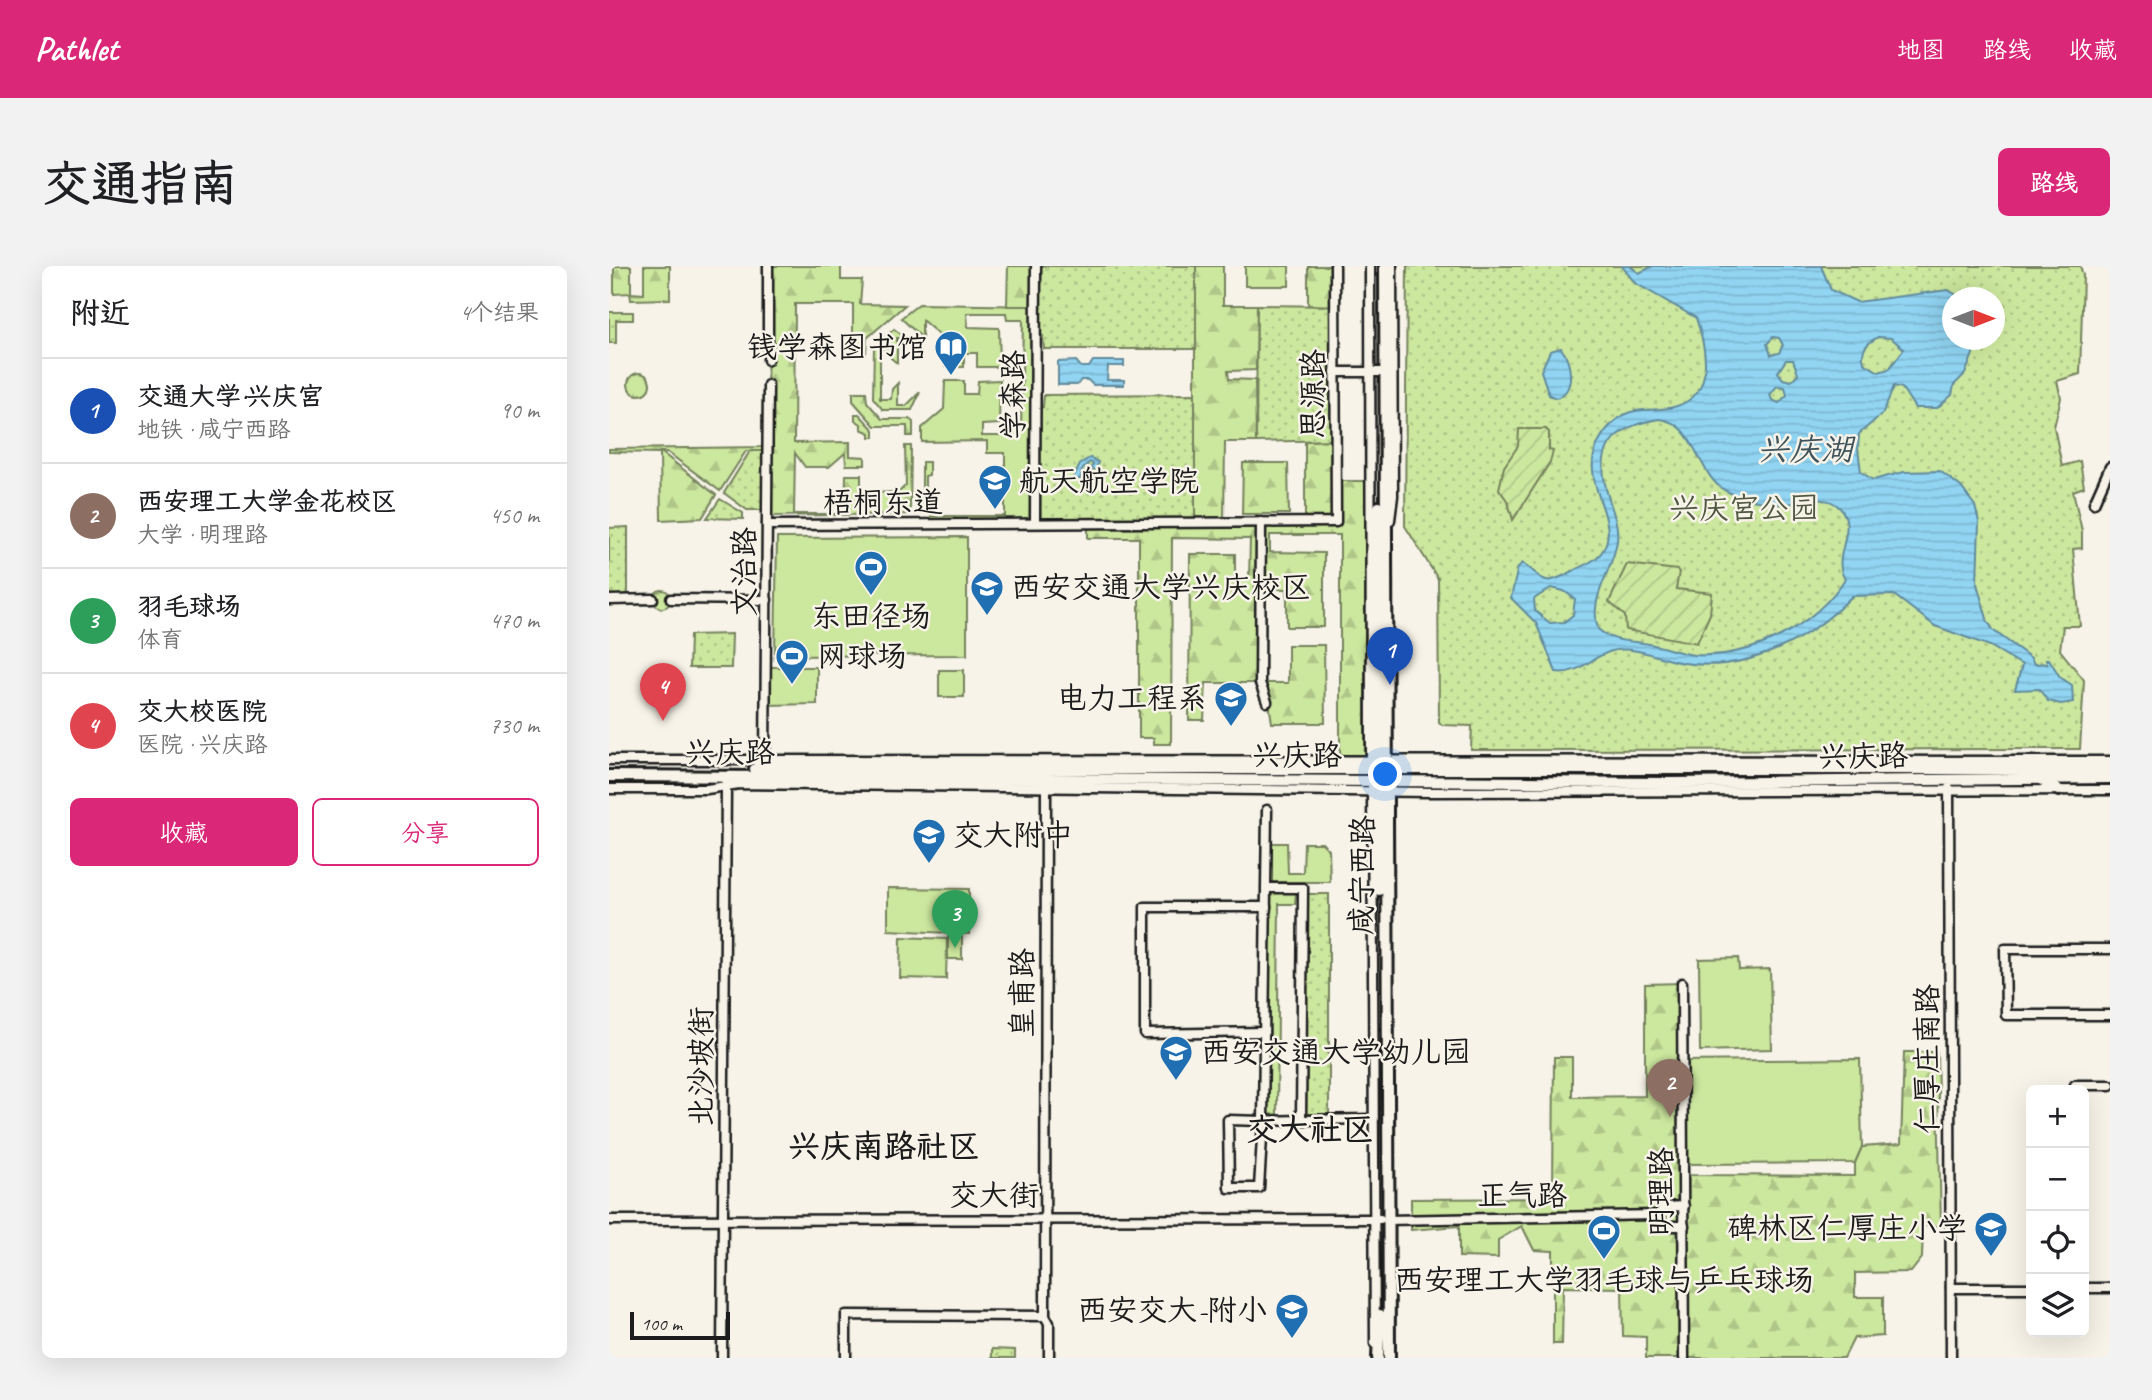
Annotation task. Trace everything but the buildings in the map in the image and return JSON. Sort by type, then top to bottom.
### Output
[{"type":"main road","name":"咸宁西路","points":[[1378,266],[1383,1219],[1389,1358]]},
{"type":"main road","name":"咸宁西路","points":[[1377,1358],[1383,1219],[1388,865],[1380,775],[1388,544],[1378,371],[1385,266]]},
{"type":"main road","points":[[1371,527],[1379,495]]},
{"type":"main road","name":"兴庆路","points":[[609,769],[1046,778]]},
{"type":"main road","name":"兴庆路","points":[[609,776],[726,781],[1380,775],[1949,775],[2110,769]]},
{"type":"main road","name":"兴庆路","points":[[1949,775],[2040,779],[2110,778]]},
{"type":"main road","points":[[2040,779],[2059,790]]},
{"type":"street","points":[[768,266],[768,360]]},
{"type":"street","name":"学森路","points":[[1035,523],[1036,266]]},
{"type":"street","name":"思源路","points":[[1335,266],[1336,522]]},
{"type":"street","points":[[1370,266],[1378,371],[1371,527],[1380,775],[1373,1119],[1383,1219]]},
{"type":"street","points":[[1388,544],[1393,496],[1392,266]]},
{"type":"street","points":[[1335,372],[1378,371]]},
{"type":"street","name":"文治路","points":[[765,760],[768,385]]},
{"type":"street","points":[[2094,503],[2110,467]]},
{"type":"street","points":[[1261,522],[1260,683],[1267,702]]},
{"type":"street","name":"梧桐东道","points":[[767,525],[1336,522]]},
{"type":"street","points":[[609,600],[653,599]]},
{"type":"street","points":[[671,599],[767,600]]},
{"type":"street","points":[[609,760],[765,760],[1380,775]]},
{"type":"street","points":[[1046,778],[1949,775],[2110,761]]},
{"type":"street","points":[[1949,775],[2059,790],[2110,790]]},
{"type":"street","name":"仁厚庄南路","points":[[1949,775],[1951,1358]]},
{"type":"street","name":"皇甫路","points":[[1046,778],[1044,1217],[1045,1316],[1049,1323],[1049,1358]]},
{"type":"street","points":[[609,789],[726,781]]},
{"type":"street","name":"北沙坡街","points":[[723,1358],[726,781]]},
{"type":"street","points":[[1267,810],[1263,1121],[1259,1188],[1229,1188],[1228,1120],[1263,1121],[1373,1119]]},
{"type":"street","points":[[1266,888],[1303,888],[1301,1119]]},
{"type":"street","points":[[1264,1032],[1145,1034],[1145,907],[1266,907]]},
{"type":"street","points":[[2110,949],[2005,948],[2006,1015],[2110,1015]]},
{"type":"street","name":"明理路","points":[[1682,983],[1684,1358]]},
{"type":"street","points":[[2089,1085],[2110,1085]]},
{"type":"street","points":[[1684,1206],[1664,1207],[1658,1215],[1664,1226],[1684,1226]]},
{"type":"street","name":"正气路","points":[[1383,1219],[1658,1215]]},
{"type":"street","name":"交大街","points":[[609,1220],[1044,1217],[1383,1219]]},
{"type":"street","points":[[1951,1288],[2026,1288]]},
{"type":"street","points":[[2089,1288],[2110,1289]]},
{"type":"street","points":[[846,1358],[846,1315],[1045,1316]]},
{"type":"green space","points":[[614,266],[631,266],[631,293],[644,294],[644,266],[670,266],[670,299],[631,300],[630,293],[614,294]]},
{"type":"green space","points":[[768,266],[841,266],[841,280],[862,280],[860,304],[905,305],[867,338],[866,353],[853,353],[853,304],[795,304],[794,443],[850,442],[850,456],[865,457],[865,465],[846,465],[845,453],[829,467],[805,467],[795,453],[794,514],[845,514],[846,475],[861,475],[861,502],[870,493],[899,492],[906,485],[905,446],[911,446],[910,514],[767,516],[767,451],[746,451],[720,491],[667,452],[661,452],[716,495],[702,518],[661,520],[660,453],[609,452],[609,449],[767,447]]},
{"type":"green space","points":[[1008,266],[1036,266],[1036,306],[1007,306]]},
{"type":"green space","points":[[1036,266],[1196,266],[1196,349],[1044,349],[1043,336],[1036,333]]},
{"type":"green space","points":[[1195,266],[1223,266],[1223,305],[1257,305],[1256,370],[1228,371],[1229,379],[1255,380],[1256,442],[1225,442],[1224,522],[1305,522],[1305,441],[1336,440],[1336,481],[1365,481],[1365,756],[1340,756],[1340,535],[1270,535],[1270,552],[1324,553],[1324,627],[1287,627],[1287,589],[1261,589],[1260,683],[1206,683],[1204,720],[1189,720],[1190,554],[1235,554],[1235,578],[1249,579],[1250,539],[1172,538],[1171,744],[1154,744],[1154,738],[1139,738],[1139,538],[1088,538],[1088,523],[1195,522]]},
{"type":"green space","points":[[1245,266],[1289,266],[1289,286],[1245,286]]},
{"type":"green space","points":[[1308,266],[1335,266],[1335,306],[1308,305]]},
{"type":"green space","name":"兴庆宫公园","points":[[1407,266],[2080,266],[2083,275],[2080,374],[2057,381],[2061,398],[2054,427],[2062,466],[2080,461],[2084,487],[2073,491],[2082,531],[2082,548],[2073,549],[2080,626],[2063,626],[2060,650],[2084,680],[2080,749],[1471,750],[1472,726],[1442,725],[1439,722],[1438,579],[1405,526]]},
{"type":"green space","points":[[919,304],[1036,306],[1035,519],[931,520],[931,516],[1005,516],[1005,453],[987,453],[987,441],[922,442],[922,428],[944,409],[945,381],[964,381],[964,394],[977,394],[978,381],[1000,380],[999,424],[982,425],[982,436],[1005,436],[1006,430],[1021,430],[1023,320],[1007,320],[1006,313],[967,313],[968,327],[999,328],[1000,367],[977,367],[977,353],[964,353],[964,367],[945,367],[945,340],[922,320],[922,338],[901,318]]},
{"type":"green space","points":[[1257,305],[1335,306],[1336,440],[1256,442]]},
{"type":"green space","points":[[609,312],[633,312],[633,320],[616,320],[616,343],[609,343]]},
{"type":"green space","points":[[894,329],[906,338],[897,338],[897,363],[891,358],[891,349],[880,349],[880,399],[891,399],[892,389],[898,383],[898,406],[906,406],[920,392],[912,410],[883,410],[873,398],[874,348]]},
{"type":"green space","points":[[639,373],[647,376],[650,384],[647,392],[639,395],[631,392],[628,384],[631,376]]},
{"type":"green space","points":[[853,392],[866,392],[867,402],[882,419],[909,419],[913,422],[913,436],[907,436],[907,426],[875,426],[853,401]]},
{"type":"green space","points":[[1195,394],[1195,522],[1035,523],[1036,410],[1043,407],[1044,395]]},
{"type":"green space","points":[[855,414],[859,414],[874,430],[874,437],[861,429],[861,424],[855,420]]},
{"type":"green space","points":[[1519,429],[1546,429],[1549,432],[1549,450],[1553,451],[1550,462],[1513,520],[1508,502],[1499,489],[1504,467],[1518,446]]},
{"type":"green space","points":[[750,451],[767,451],[767,510],[747,510],[724,493]]},
{"type":"green space","points":[[922,462],[929,462],[929,475],[925,476],[925,513],[922,513]]},
{"type":"green space","points":[[1243,463],[1288,463],[1289,514],[1242,514]]},
{"type":"green space","points":[[720,499],[743,513],[743,519],[707,518]]},
{"type":"green space","points":[[628,527],[628,600],[609,600],[609,528]]},
{"type":"green space","name":"东田径场","points":[[967,537],[967,655],[775,656],[777,538]]},
{"type":"green space","points":[[1627,564],[1677,570],[1679,572],[1676,589],[1712,593],[1710,614],[1697,643],[1626,630],[1625,616],[1609,602]]},
{"type":"green space","points":[[662,590],[668,593],[671,599],[668,605],[662,608],[656,605],[653,599],[656,593]]},
{"type":"green space","points":[[732,634],[731,668],[689,668],[690,635]]},
{"type":"green space","points":[[1288,645],[1324,645],[1325,723],[1272,723],[1266,683],[1288,683]]},
{"type":"green space","name":"网球场","points":[[767,667],[817,667],[817,704],[766,705]]},
{"type":"green space","points":[[939,670],[964,670],[964,697],[939,697]]},
{"type":"green space","points":[[1271,843],[1287,843],[1288,873],[1303,873],[1304,843],[1322,843],[1329,850],[1330,882],[1269,882]]},
{"type":"green space","points":[[888,888],[969,889],[969,934],[888,930]]},
{"type":"green space","points":[[1266,893],[1296,893],[1295,904],[1279,904],[1277,1114],[1263,1115]]},
{"type":"green space","points":[[1308,894],[1329,894],[1329,1114],[1305,1114]]},
{"type":"green space","points":[[901,937],[947,939],[946,979],[900,978]]},
{"type":"green space","points":[[948,937],[962,937],[962,959],[948,959]]},
{"type":"green space","points":[[1738,958],[1739,970],[1770,969],[1772,1049],[1700,1051],[1699,959]]},
{"type":"green space","points":[[1682,983],[1684,1175],[1855,1176],[1855,1163],[1862,1147],[1901,1144],[1904,1052],[1937,1052],[1941,1226],[1923,1226],[1922,1258],[1911,1272],[1855,1273],[1855,1297],[1883,1297],[1883,1336],[1854,1338],[1844,1358],[1646,1358],[1646,1337],[1623,1336],[1622,1288],[1563,1287],[1562,1344],[1553,1344],[1553,1251],[1534,1250],[1522,1226],[1498,1240],[1498,1258],[1459,1257],[1459,1226],[1411,1230],[1411,1199],[1553,1198],[1554,1057],[1572,1057],[1572,1097],[1645,1096],[1645,984]]},
{"type":"green space","points":[[1860,1059],[1862,1147],[1855,1163],[1683,1164],[1683,1061]]},
{"type":"green space","points":[[992,1349],[1015,1350],[1015,1358],[992,1358]]},
{"type":"water","name":"兴庆湖","points":[[1622,266],[1630,266],[1639,273],[1653,266],[1821,266],[1831,290],[1857,302],[1942,291],[1942,350],[1973,350],[1965,374],[1954,385],[1952,395],[1937,408],[1915,408],[1902,388],[1894,386],[1883,413],[1859,434],[1861,472],[1873,480],[1904,472],[1940,471],[1961,487],[1975,506],[1979,522],[1977,584],[1988,622],[1994,631],[2031,658],[2034,664],[2047,663],[2046,659],[2049,659],[2060,677],[2072,685],[2073,702],[2061,704],[2048,701],[2039,689],[2015,690],[2022,665],[1990,646],[1935,626],[1894,595],[1852,596],[1835,612],[1797,639],[1754,658],[1708,665],[1684,663],[1634,650],[1616,650],[1572,671],[1556,672],[1536,623],[1511,598],[1518,567],[1523,563],[1542,578],[1551,580],[1589,562],[1603,550],[1608,537],[1607,523],[1594,478],[1593,462],[1597,446],[1608,428],[1625,414],[1677,406],[1698,391],[1703,380],[1705,355],[1696,318],[1635,283]],"holes":[[[1773,337],[1779,338],[1783,345],[1779,353],[1771,355],[1767,344]],[[1878,337],[1891,338],[1904,349],[1889,369],[1879,372],[1864,363],[1863,358],[1865,347]],[[1786,360],[1793,360],[1798,374],[1791,381],[1783,379],[1778,372]],[[1777,386],[1785,387],[1787,395],[1779,403],[1772,400],[1770,395]],[[1659,419],[1671,422],[1681,429],[1716,484],[1726,491],[1778,504],[1827,500],[1840,508],[1847,525],[1841,562],[1845,579],[1832,596],[1817,611],[1781,636],[1760,645],[1718,655],[1696,655],[1617,639],[1598,629],[1596,606],[1617,541],[1615,519],[1605,482],[1605,454],[1618,435],[1642,423]],[[1551,588],[1564,591],[1575,599],[1573,615],[1564,622],[1550,623],[1535,611],[1534,599]]]},
{"type":"water","points":[[1561,348],[1570,376],[1567,389],[1556,398],[1549,395],[1541,371],[1550,351]]},
{"type":"water","points":[[1076,361],[1081,367],[1089,367],[1093,361],[1124,361],[1124,366],[1108,366],[1107,380],[1124,380],[1124,385],[1093,385],[1088,380],[1081,380],[1077,385],[1058,385],[1058,362]]},
{"type":"water","points":[[1090,458],[1098,462],[1096,469],[1090,470],[1093,464],[1090,462],[1083,468],[1080,479],[1072,480],[1081,463]]},
{"type":"place","name":"钱学森图书馆","points":[[951,377]]},
{"type":"place","name":"航天航空学院","points":[[995,511]]},
{"type":"place","name":"东田径场","points":[[871,597]]},
{"type":"place","name":"西安交通大学兴庆校区","points":[[987,617]]},
{"type":"place","name":"交通大学·兴庆宫","points":[[1390,685]]},
{"type":"place","name":"网球场","points":[[792,686]]},
{"type":"place","name":"交大校医院","points":[[663,721]]},
{"type":"place","name":"电力工程系","points":[[1231,728]]},
{"type":"place","name":"交大附中","points":[[929,865]]},
{"type":"place","name":"羽毛球场","points":[[955,948]]},
{"type":"place","name":"西安交通大学幼儿园","points":[[1176,1082]]},
{"type":"place","name":"西安理工大学金花校区","points":[[1670,1117]]},
{"type":"place","name":"碑林区仁厚庄小学","points":[[1991,1258]]},
{"type":"place","name":"西安理工大学羽毛球与乒乓球场","points":[[1604,1261]]},
{"type":"place","name":"西安交大-附小","points":[[1292,1340]]},
{"type":"district","name":"交大社区","points":[[1310,1129]]},
{"type":"district","name":"兴庆南路社区","points":[[884,1146]]}]
